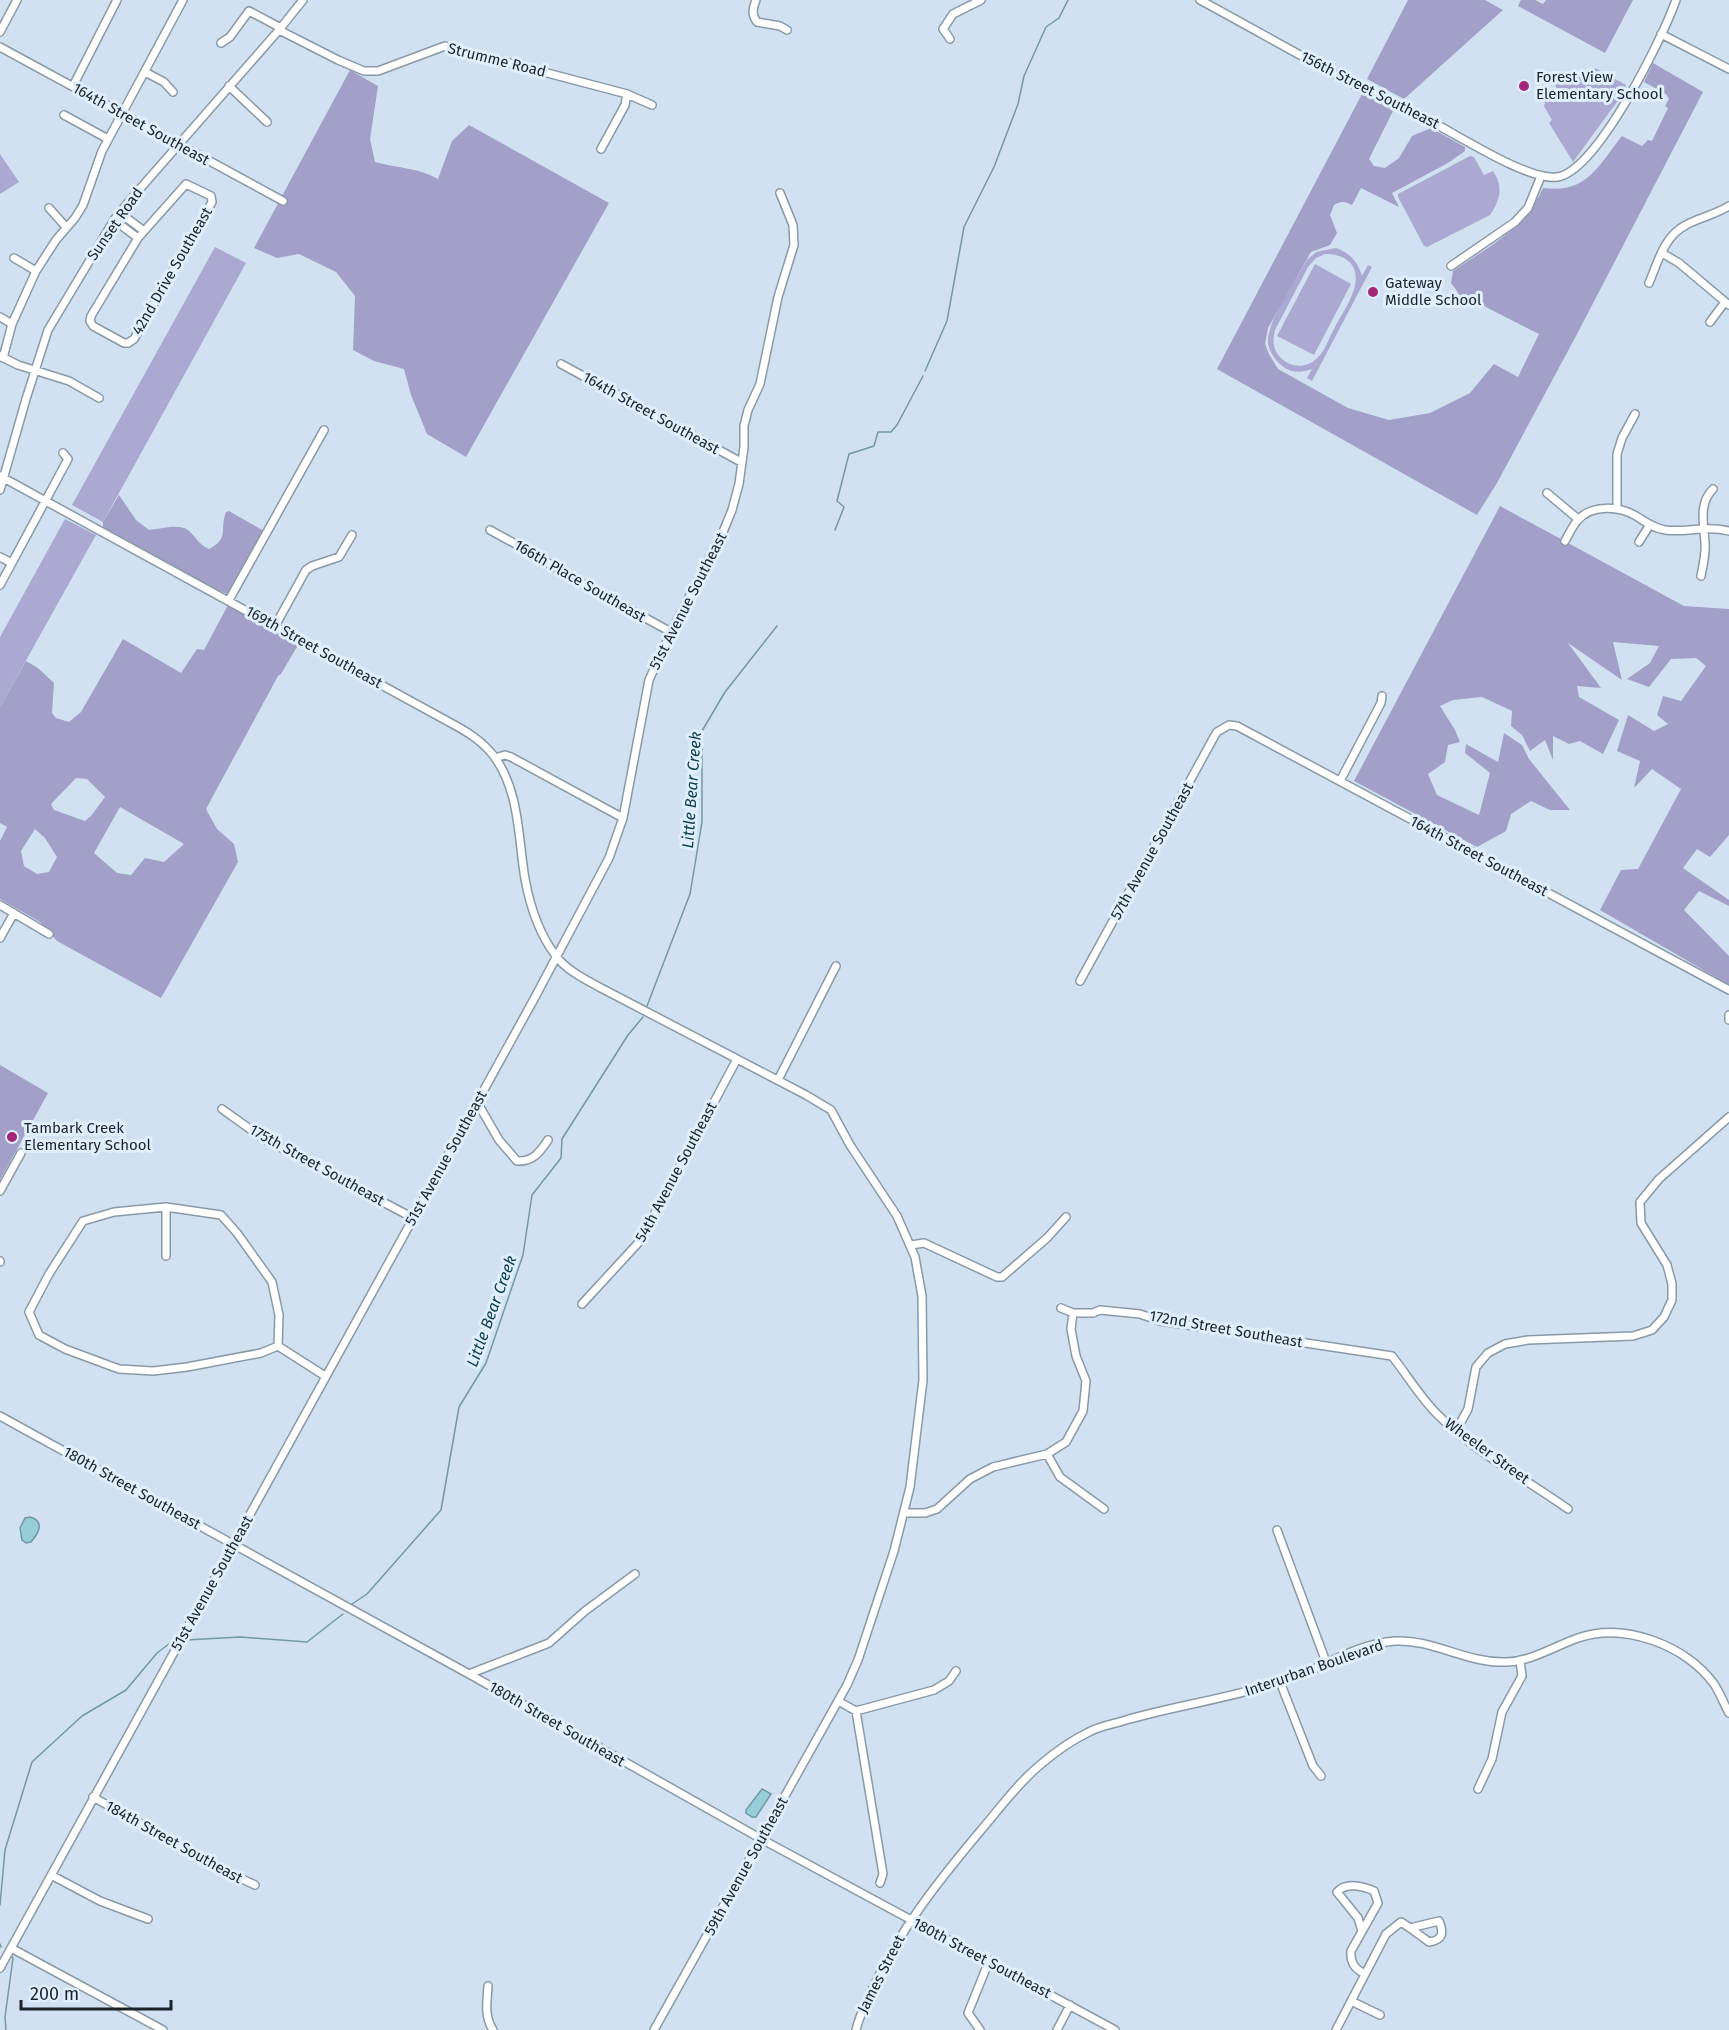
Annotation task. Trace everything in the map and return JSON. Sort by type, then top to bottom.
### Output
[{"type":"street","points":[[0,32],[17,0]]},
{"type":"street","points":[[73,86],[117,0]]},
{"type":"street","points":[[99,398],[69,381],[2,357],[12,324],[36,271],[83,205],[108,139],[183,0]]},
{"type":"street","name":"Sunset Road","points":[[0,490],[2,477],[48,330],[114,220],[303,0]]},
{"type":"street","points":[[756,0],[752,11],[756,22],[780,26],[787,30]]},
{"type":"street","points":[[950,39],[944,29],[953,14],[981,0]]},
{"type":"street","name":"156th Street Southeast","points":[[1200,0],[1389,102],[1541,176]]},
{"type":"street","points":[[1451,266],[1515,222],[1528,208],[1541,176],[1557,177],[1570,173],[1580,166],[1630,96],[1676,0]]},
{"type":"street","name":"Strumme Road","points":[[221,43],[230,37],[249,11],[338,60],[364,71],[378,71],[445,46],[627,94],[652,105]]},
{"type":"street","points":[[0,14],[7,18]]},
{"type":"street","points":[[1661,34],[1729,69]]},
{"type":"street","name":"164th Street Southeast","points":[[0,47],[283,201]]},
{"type":"street","points":[[145,72],[164,82],[172,92]]},
{"type":"street","points":[[229,86],[267,122]]},
{"type":"street","points":[[601,149],[625,105],[627,94]]},
{"type":"street","points":[[64,115],[108,139]]},
{"type":"street","name":"42nd Drive Southeast","points":[[138,238],[90,321],[93,326],[124,343],[134,339],[154,307],[212,202],[211,196],[186,184],[144,231]]},
{"type":"street","name":"51st Avenue Southeast","points":[[0,1968],[557,958],[609,858],[623,818],[649,680],[723,532],[739,484],[744,447],[744,426],[748,410],[760,384],[777,304],[794,245],[793,225],[780,193]]},
{"type":"street","points":[[1649,284],[1668,240],[1685,225],[1717,214],[1729,206]]},
{"type":"street","points":[[49,208],[66,227]]},
{"type":"street","points":[[114,220],[138,238],[144,231],[120,213]]},
{"type":"street","points":[[1662,253],[1679,263],[1727,304],[1710,322]]},
{"type":"street","points":[[14,258],[36,271]]},
{"type":"street","points":[[0,317],[12,324]]},
{"type":"street","name":"164th Street Southeast","points":[[561,364],[741,462]]},
{"type":"street","points":[[1617,507],[1617,454],[1622,438],[1635,414]]},
{"type":"street","points":[[230,600],[324,430]]},
{"type":"street","points":[[0,585],[68,459],[63,453]]},
{"type":"street","name":"169th Street Southeast","points":[[2,477],[230,600],[468,733],[481,742],[495,758]]},
{"type":"street","points":[[1701,576],[1705,543],[1703,510],[1707,496],[1713,489]]},
{"type":"street","points":[[1547,493],[1578,519]]},
{"type":"street","points":[[1565,541],[1578,519],[1589,513],[1617,507],[1636,516],[1649,526],[1663,530],[1703,528],[1729,531]]},
{"type":"street","points":[[1639,542],[1649,526]]},
{"type":"street","name":"166th Place Southeast","points":[[490,530],[671,632]]},
{"type":"street","points":[[275,626],[306,570],[339,557],[352,535]]},
{"type":"street","points":[[0,557],[12,563]]},
{"type":"street","points":[[1340,781],[1381,703],[1382,696]]},
{"type":"street","name":"164th Street Southeast","points":[[1229,725],[1237,726],[1729,990]]},
{"type":"street","name":"57th Avenue Southeast","points":[[1080,981],[1217,732],[1229,725]]},
{"type":"street","points":[[557,958],[538,924],[529,900],[514,802],[495,758],[505,755],[511,757],[623,818]]},
{"type":"street","points":[[0,905],[49,934]]},
{"type":"street","points":[[0,938],[14,913]]},
{"type":"street","name":"59th Avenue Southeast","points":[[557,958],[585,979],[831,1110],[850,1145],[893,1209],[911,1245],[920,1277],[922,1296],[923,1380],[915,1453],[905,1513],[858,1660],[762,1839],[654,2030]]},
{"type":"street","points":[[778,1080],[836,966]]},
{"type":"street","points":[[1729,1015],[1729,1020]]},
{"type":"street","name":"54th Avenue Southeast","points":[[582,1304],[640,1241],[737,1059]]},
{"type":"street","points":[[477,1102],[499,1140],[518,1161],[534,1158],[548,1140]]},
{"type":"street","name":"175th Street Southeast","points":[[222,1109],[261,1137],[413,1218]]},
{"type":"street","points":[[1456,1431],[1468,1409],[1476,1367],[1488,1353],[1497,1348],[1505,1344],[1528,1340],[1633,1336],[1652,1330],[1664,1317],[1672,1300],[1671,1284],[1667,1265],[1641,1223],[1640,1202],[1659,1179],[1729,1117]]},
{"type":"street","points":[[0,1191],[21,1153]]},
{"type":"street","points":[[166,1208],[166,1256]]},
{"type":"street","points":[[166,1208],[221,1215],[237,1233],[272,1282],[279,1315],[278,1347],[261,1353],[187,1367],[119,1369],[65,1350],[39,1335],[29,1312],[49,1274],[83,1221],[114,1212],[166,1208]]},
{"type":"street","points":[[911,1245],[924,1243],[1002,1277],[1047,1238],[1066,1216]]},
{"type":"street","name":"172nd Street Southeast","points":[[1061,1308],[1073,1313],[1093,1313],[1100,1310],[1140,1314],[1160,1321],[1392,1356]]},
{"type":"street","points":[[905,1513],[925,1513],[937,1509],[970,1479],[993,1467],[1047,1454],[1066,1442],[1083,1411],[1086,1380],[1076,1356],[1071,1329],[1073,1313]]},
{"type":"street","points":[[278,1347],[325,1376]]},
{"type":"street","name":"Wheeler Street","points":[[1392,1356],[1436,1413],[1456,1431],[1477,1448],[1568,1509]]},
{"type":"street","name":"180th Street Southeast","points":[[0,1416],[234,1543],[762,1839],[1070,2005],[1101,2027],[1115,2030]]},
{"type":"street","points":[[1047,1454],[1060,1477],[1104,1509]]},
{"type":"street","points":[[1277,1530],[1326,1662]]},
{"type":"street","points":[[469,1674],[549,1643],[585,1611],[635,1574]]},
{"type":"street","name":"Interurban Boulevard","points":[[910,1920],[961,1853],[1011,1796],[1039,1766],[1078,1738],[1091,1731],[1138,1717],[1241,1694],[1280,1682],[1373,1645],[1397,1641],[1427,1645],[1484,1661],[1508,1662],[1531,1657],[1581,1637],[1606,1632],[1645,1639],[1675,1651],[1697,1666],[1714,1684],[1729,1713]]},
{"type":"street","points":[[1478,1789],[1492,1759],[1502,1712],[1522,1676],[1520,1660]]},
{"type":"street","points":[[838,1701],[856,1711],[934,1690],[949,1681],[956,1671]]},
{"type":"street","points":[[1280,1682],[1313,1766],[1321,1776]]},
{"type":"street","points":[[856,1711],[883,1874],[880,1883]]},
{"type":"street","name":"184th Street Southeast","points":[[93,1797],[255,1885]]},
{"type":"street","points":[[51,1875],[100,1901],[148,1919]]},
{"type":"street","points":[[1362,1931],[1358,1918],[1337,1892],[1342,1887],[1367,1888],[1374,1892],[1378,1903],[1351,1951],[1350,1959],[1357,1970],[1365,1974]]},
{"type":"street","name":"James Street","points":[[856,2030],[881,1969],[910,1920]]},
{"type":"street","points":[[1336,2030],[1386,1934],[1401,1922],[1410,1928]]},
{"type":"street","points":[[11,1948],[163,2030]]},
{"type":"street","points":[[980,2030],[968,2013],[989,1961]]},
{"type":"street","points":[[488,1986],[486,2009],[493,2030]]},
{"type":"street","points":[[1351,2001],[1380,2014]]},
{"type":"street","points":[[1057,2030],[1070,2005]]},
{"type":"shaded area","points":[[1408,0],[1485,0],[1503,10],[1404,99],[1367,79]]},
{"type":"shaded area","points":[[1521,0],[1535,0],[1543,4],[1546,0],[1633,0],[1605,53],[1518,6]]},
{"type":"shaded area","points":[[1653,63],[1703,92],[1576,336],[1497,483],[1477,515],[1217,369],[1362,94],[1393,111],[1369,159],[1374,166],[1385,168],[1399,158],[1412,136],[1431,128],[1465,147],[1465,151],[1448,163],[1392,193],[1399,207],[1361,188],[1352,205],[1343,202],[1334,205],[1330,215],[1337,233],[1330,245],[1311,252],[1268,328],[1265,344],[1269,354],[1278,369],[1348,408],[1389,420],[1430,413],[1470,393],[1494,364],[1518,377],[1539,334],[1478,303],[1464,301],[1451,283],[1453,271],[1516,226],[1543,188],[1571,187],[1590,176],[1622,136],[1642,146],[1648,140],[1652,141],[1668,108],[1665,106],[1669,99],[1666,94],[1644,82]]},
{"type":"shaded area","points":[[1595,68],[1626,85],[1622,95],[1573,162],[1549,123],[1552,120],[1544,106],[1546,99],[1559,92],[1551,77],[1559,72],[1567,84]]},
{"type":"shaded area","points":[[350,70],[378,86],[370,139],[375,162],[416,170],[438,179],[452,141],[469,125],[609,203],[466,457],[427,434],[411,395],[404,369],[374,361],[353,350],[355,296],[336,272],[299,254],[277,258],[254,248]]},
{"type":"shaded area","points":[[0,154],[19,182],[0,194]]},
{"type":"shaded area","points":[[1470,156],[1474,157],[1484,175],[1493,171],[1500,188],[1496,204],[1490,215],[1427,247],[1424,246],[1398,194]]},
{"type":"shaded area","points":[[215,247],[246,263],[103,522],[72,505]]},
{"type":"shaded area","points":[[1336,248],[1341,250],[1353,259],[1362,276],[1368,265],[1372,267],[1312,381],[1307,378],[1312,369],[1296,372],[1281,365],[1272,354],[1268,341],[1272,323],[1283,300],[1307,260],[1316,252]],"holes":[[[1325,254],[1344,258],[1353,267],[1356,275],[1353,294],[1319,356],[1304,365],[1290,364],[1282,359],[1275,349],[1275,330],[1308,267],[1316,258]]]},
{"type":"shaded area","points":[[1315,264],[1351,284],[1314,355],[1277,336]]},
{"type":"shaded area","points":[[119,495],[136,520],[149,530],[184,528],[209,549],[220,541],[226,512],[229,511],[264,531],[228,594],[103,528],[103,522]]},
{"type":"shaded area","points":[[1500,506],[1684,606],[1729,609],[1729,835],[1710,857],[1697,849],[1683,868],[1729,900],[1729,906],[1699,891],[1684,910],[1729,956],[1729,985],[1600,910],[1621,870],[1638,869],[1681,789],[1652,769],[1634,788],[1640,761],[1617,751],[1628,715],[1654,731],[1668,724],[1657,715],[1663,696],[1681,701],[1706,666],[1696,658],[1671,659],[1649,687],[1627,679],[1650,663],[1659,646],[1613,642],[1622,680],[1568,643],[1601,688],[1577,686],[1579,697],[1619,720],[1603,754],[1580,741],[1569,744],[1553,736],[1553,760],[1545,740],[1530,751],[1522,735],[1511,726],[1512,711],[1482,697],[1453,700],[1440,706],[1460,742],[1448,745],[1445,762],[1428,774],[1437,795],[1479,815],[1490,773],[1465,753],[1466,744],[1498,762],[1504,733],[1522,745],[1529,759],[1570,810],[1550,810],[1531,801],[1511,814],[1506,831],[1477,847],[1354,781]]},
{"type":"shaded area","points":[[65,519],[96,535],[0,707],[0,637]]},
{"type":"shaded area","points":[[228,605],[298,645],[278,676],[206,809],[217,829],[234,844],[238,862],[161,998],[57,941],[40,922],[0,899],[0,841],[7,827],[0,823],[0,707],[26,661],[38,668],[54,683],[52,713],[56,718],[69,722],[81,712],[123,639],[181,673],[197,649],[204,650]],"holes":[[[76,778],[87,779],[105,797],[85,821],[54,810],[51,804]],[[120,807],[184,844],[164,862],[145,858],[131,875],[117,873],[94,853]],[[35,829],[45,838],[57,857],[49,872],[37,874],[24,866],[21,851]]]},
{"type":"shaded area","name":"Tambark Creek Elementary School","points":[[0,1065],[48,1093],[0,1180]]},
{"type":"shaded area","points":[[30,1517],[38,1521],[39,1528],[31,1542],[26,1543],[22,1540],[20,1528],[25,1518]]},
{"type":"shaded area","points":[[762,1789],[771,1794],[756,1817],[752,1817],[746,1813],[746,1810]]},
{"type":"waterway","points":[[925,371],[947,321],[964,227],[994,167],[1018,104],[1024,76],[1046,27],[1059,18],[1068,0]]},
{"type":"waterway","points":[[835,530],[844,507],[837,501],[849,454],[874,446],[878,432],[891,432],[923,376]]},
{"type":"waterway","name":"Little Bear Creek","points":[[647,1006],[690,894],[702,822],[702,731],[725,692],[777,626]]},
{"type":"waterway","name":"Little Bear Creek","points":[[352,1604],[367,1594],[441,1510],[459,1407],[486,1363],[523,1255],[532,1195],[561,1158],[562,1139],[628,1035],[643,1017]]},
{"type":"waterway","name":"Little Bear Creek","points":[[186,1640],[240,1637],[307,1642],[343,1614]]},
{"type":"waterway","name":"Little Bear Creek","points":[[0,1905],[5,1850],[32,1762],[82,1716],[126,1690],[157,1653],[174,1640]]},
{"type":"waterway","name":"Little Bear Creek","points":[[6,2030],[5,2017],[13,1958],[11,1956]]},
{"type":"place","name":"Forest View Elementary School","points":[[1524,86]]},
{"type":"place","name":"Gateway Middle School","points":[[1373,292]]},
{"type":"place","name":"Tambark Creek Elementary School","points":[[12,1137]]}]
